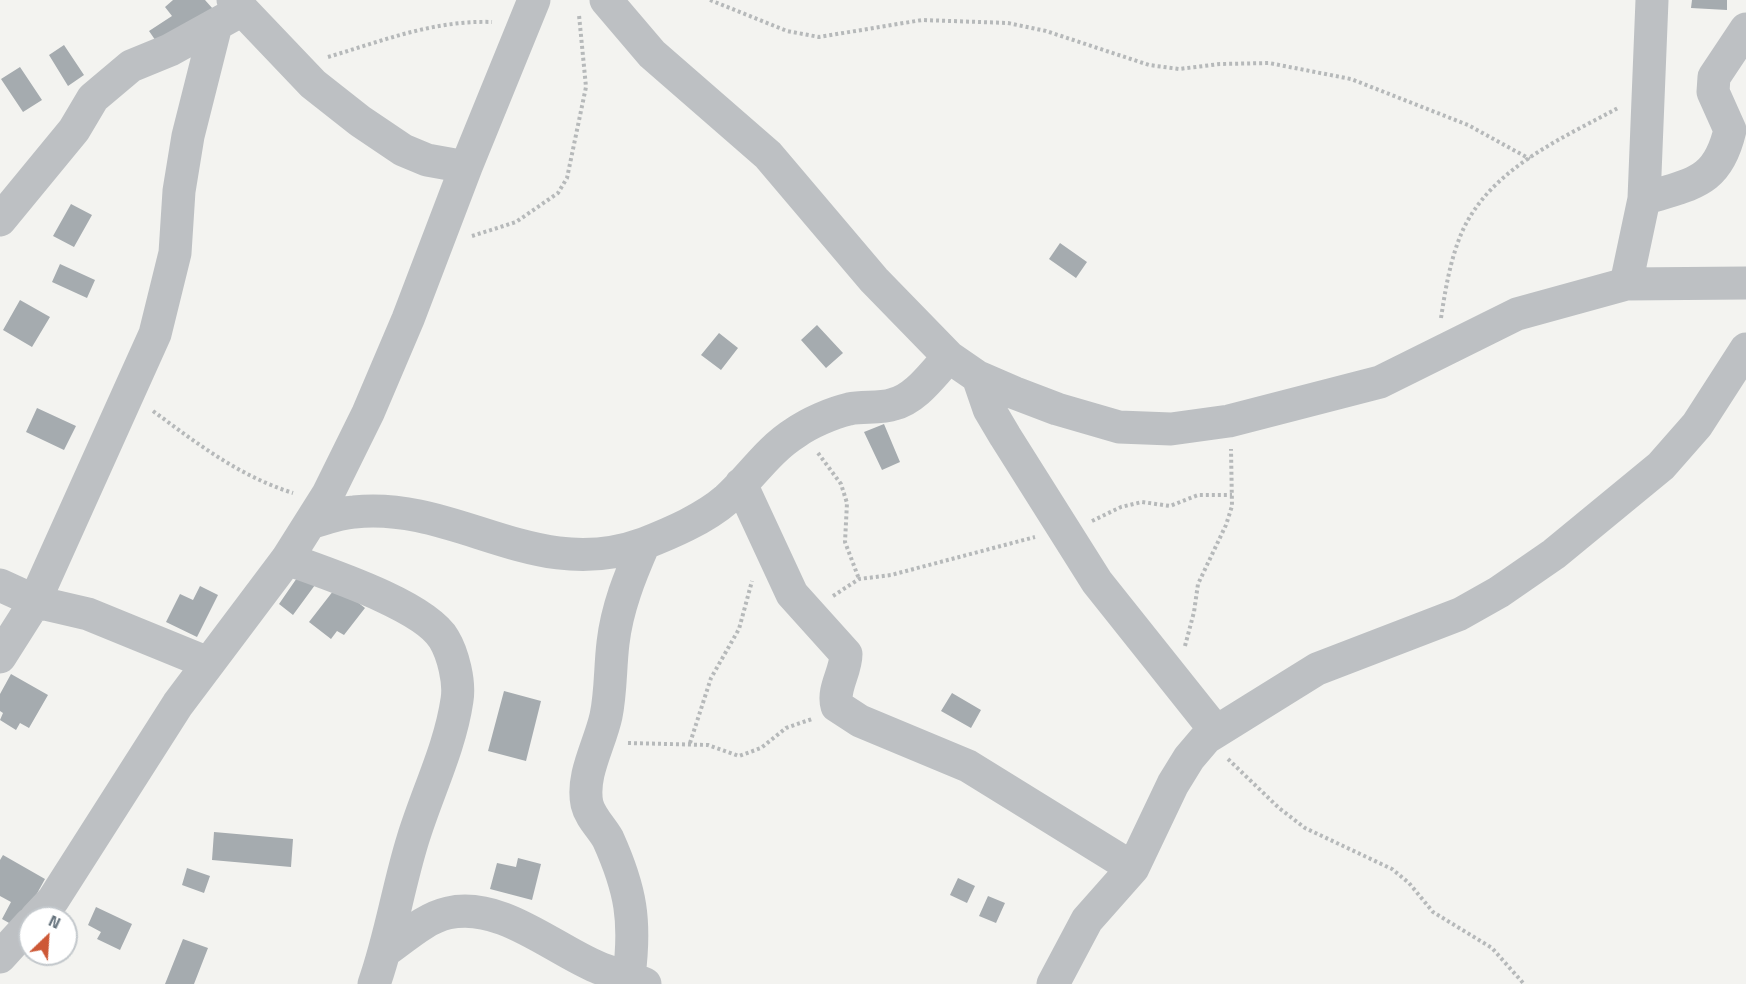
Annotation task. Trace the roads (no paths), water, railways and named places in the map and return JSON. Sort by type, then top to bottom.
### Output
[{"type":"street","points":[[1626,284],[1644,199],[1652,0]]},
{"type":"street","points":[[593,4],[768,155],[874,280],[948,357],[978,377],[1057,410],[1119,427],[1172,429],[1229,421],[1380,382],[1517,314],[1626,284],[1746,283]]},
{"type":"street","points":[[230,12],[360,121],[403,150],[426,160],[466,167]]},
{"type":"street","points":[[0,220],[74,130],[93,98],[131,66],[170,50],[230,12]]},
{"type":"street","points":[[0,657],[34,603],[155,334],[166,297],[175,253],[179,191],[188,136],[230,12]]},
{"type":"street","points":[[47,906],[207,663],[287,559],[316,513],[368,412],[436,248],[529,12]]},
{"type":"street","points":[[1644,199],[1706,178],[1722,155],[1730,130],[1713,92],[1714,77],[1746,29]]},
{"type":"street","points":[[1053,984],[1088,920],[1133,868],[1173,784],[1189,758],[1210,734],[1317,669],[1460,614],[1499,592],[1554,554],[1661,466],[1697,425],[1746,349]]},
{"type":"street","points":[[316,513],[353,512],[405,515],[436,520],[536,551],[581,556],[601,555],[644,543],[701,517],[725,500],[771,450],[797,431],[848,409],[894,404],[914,394],[948,357]]},
{"type":"street","points":[[978,377],[989,409],[1097,582],[1173,676],[1210,734]]},
{"type":"street","points":[[741,484],[792,594],[846,654],[846,662],[835,699],[837,706],[845,713],[968,766],[1133,868]]},
{"type":"street","points":[[385,951],[425,922],[447,913],[472,911],[494,915],[599,968],[637,980],[630,902],[619,863],[588,807],[586,790],[609,698],[613,642],[620,606],[644,543]]},
{"type":"street","points":[[287,559],[398,604],[425,619],[443,638],[454,667],[458,698],[440,766],[414,837],[385,951],[374,984]]},
{"type":"street","points":[[0,585],[34,603],[54,605],[88,614],[207,663]]},
{"type":"street","points":[[0,957],[18,937]]}]
